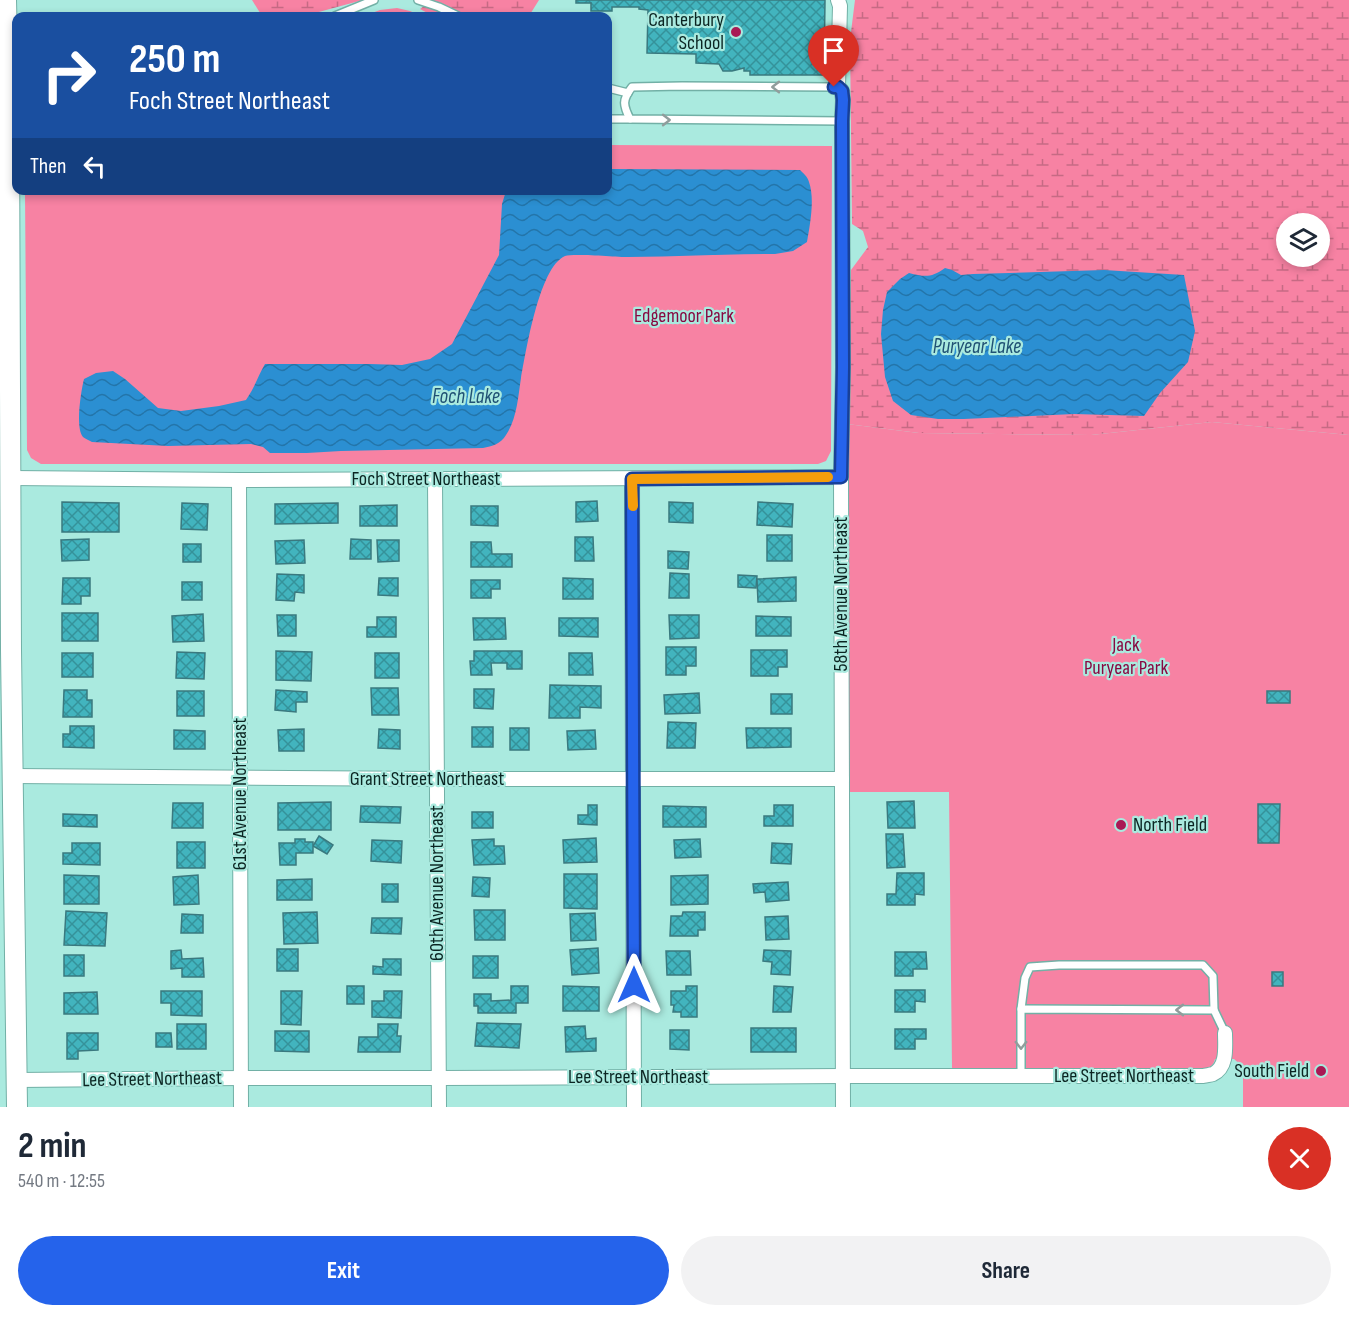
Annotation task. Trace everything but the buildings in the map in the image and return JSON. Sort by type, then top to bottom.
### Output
[{"type":"street","points":[[6,0],[12,110]]},
{"type":"street","name":"58th Avenue Northeast","points":[[838,0],[840,6],[836,87],[842,91],[843,100],[841,477],[843,1107]]},
{"type":"street","points":[[13,195],[11,478],[6,650],[13,776],[17,1107]]},
{"type":"street","name":"Foch Street Northeast","points":[[11,478],[239,480],[841,477]]},
{"type":"street","name":"60th Avenue Northeast","points":[[435,479],[438,1107]]},
{"type":"street","points":[[632,479],[634,1107]]},
{"type":"street","name":"61st Avenue Northeast","points":[[239,480],[241,1107]]},
{"type":"street","name":"Grant Street Northeast","points":[[13,776],[842,779]]},
{"type":"street","name":"Lee Street Northeast","points":[[16,1080],[1194,1076],[1213,1074],[1221,1067],[1225,1033]]},
{"type":"lane","points":[[345,12],[374,0]]},
{"type":"lane","points":[[418,0],[450,12]]},
{"type":"lane","points":[[630,119],[625,108],[625,97],[632,87],[836,87]]},
{"type":"lane","points":[[612,89],[628,93]]},
{"type":"lane","points":[[612,119],[842,121]]},
{"type":"lane","points":[[1021,1076],[1021,1009],[1025,978],[1030,967],[1203,964],[1213,976],[1214,1010],[1225,1033]]},
{"type":"lane","points":[[1021,1009],[1214,1010]]},
{"type":"green space","points":[[252,0],[363,0],[319,12],[260,12]]},
{"type":"green space","points":[[432,0],[539,0],[532,12],[426,12],[420,9]]},
{"type":"green space","points":[[855,0],[1349,0],[1349,435],[1212,422],[1091,435],[919,433],[847,424],[851,270],[868,247],[863,231],[852,224],[850,40]]},
{"type":"green space","points":[[397,8],[412,12],[375,12]]},
{"type":"green space","name":"Edgemoor Park","points":[[612,145],[832,146],[831,451],[826,461],[818,464],[41,464],[31,458],[27,450],[25,195],[612,195]]},
{"type":"green space","name":"Jack Puryear Park","points":[[1212,422],[1349,435],[1349,1107],[1243,1107],[1243,1067],[1234,1059],[1215,1059],[1211,1066],[1204,1069],[952,1068],[949,792],[848,792],[847,424],[919,433],[1091,435]]},
{"type":"water","name":"Foch Lake","points":[[612,169],[800,170],[808,180],[812,196],[807,242],[793,251],[775,254],[646,257],[565,256],[556,263],[548,276],[535,311],[513,422],[504,438],[499,443],[490,446],[270,453],[263,447],[251,444],[168,446],[92,442],[84,438],[79,426],[81,392],[84,379],[96,373],[113,371],[158,408],[181,411],[246,400],[265,364],[402,365],[430,359],[452,344],[499,255],[502,204],[505,195],[612,195]]},
{"type":"water","name":"Puryear Lake","points":[[945,268],[961,275],[1104,270],[1184,275],[1195,331],[1188,362],[1160,393],[1144,416],[1074,414],[938,419],[911,415],[893,401],[885,377],[881,334],[887,292],[909,273],[928,276]]},
{"type":"slow traffic","points":[[633,506],[632,479],[828,477]]},
{"type":"place","name":"Canterbury School","points":[[736,32]]},
{"type":"place","name":"North Field","points":[[1121,825]]},
{"type":"place","name":"South Field","points":[[1321,1071]]},
{"type":"route","points":[[634,985],[632,479],[841,477],[843,100],[842,91],[834,87]]}]
